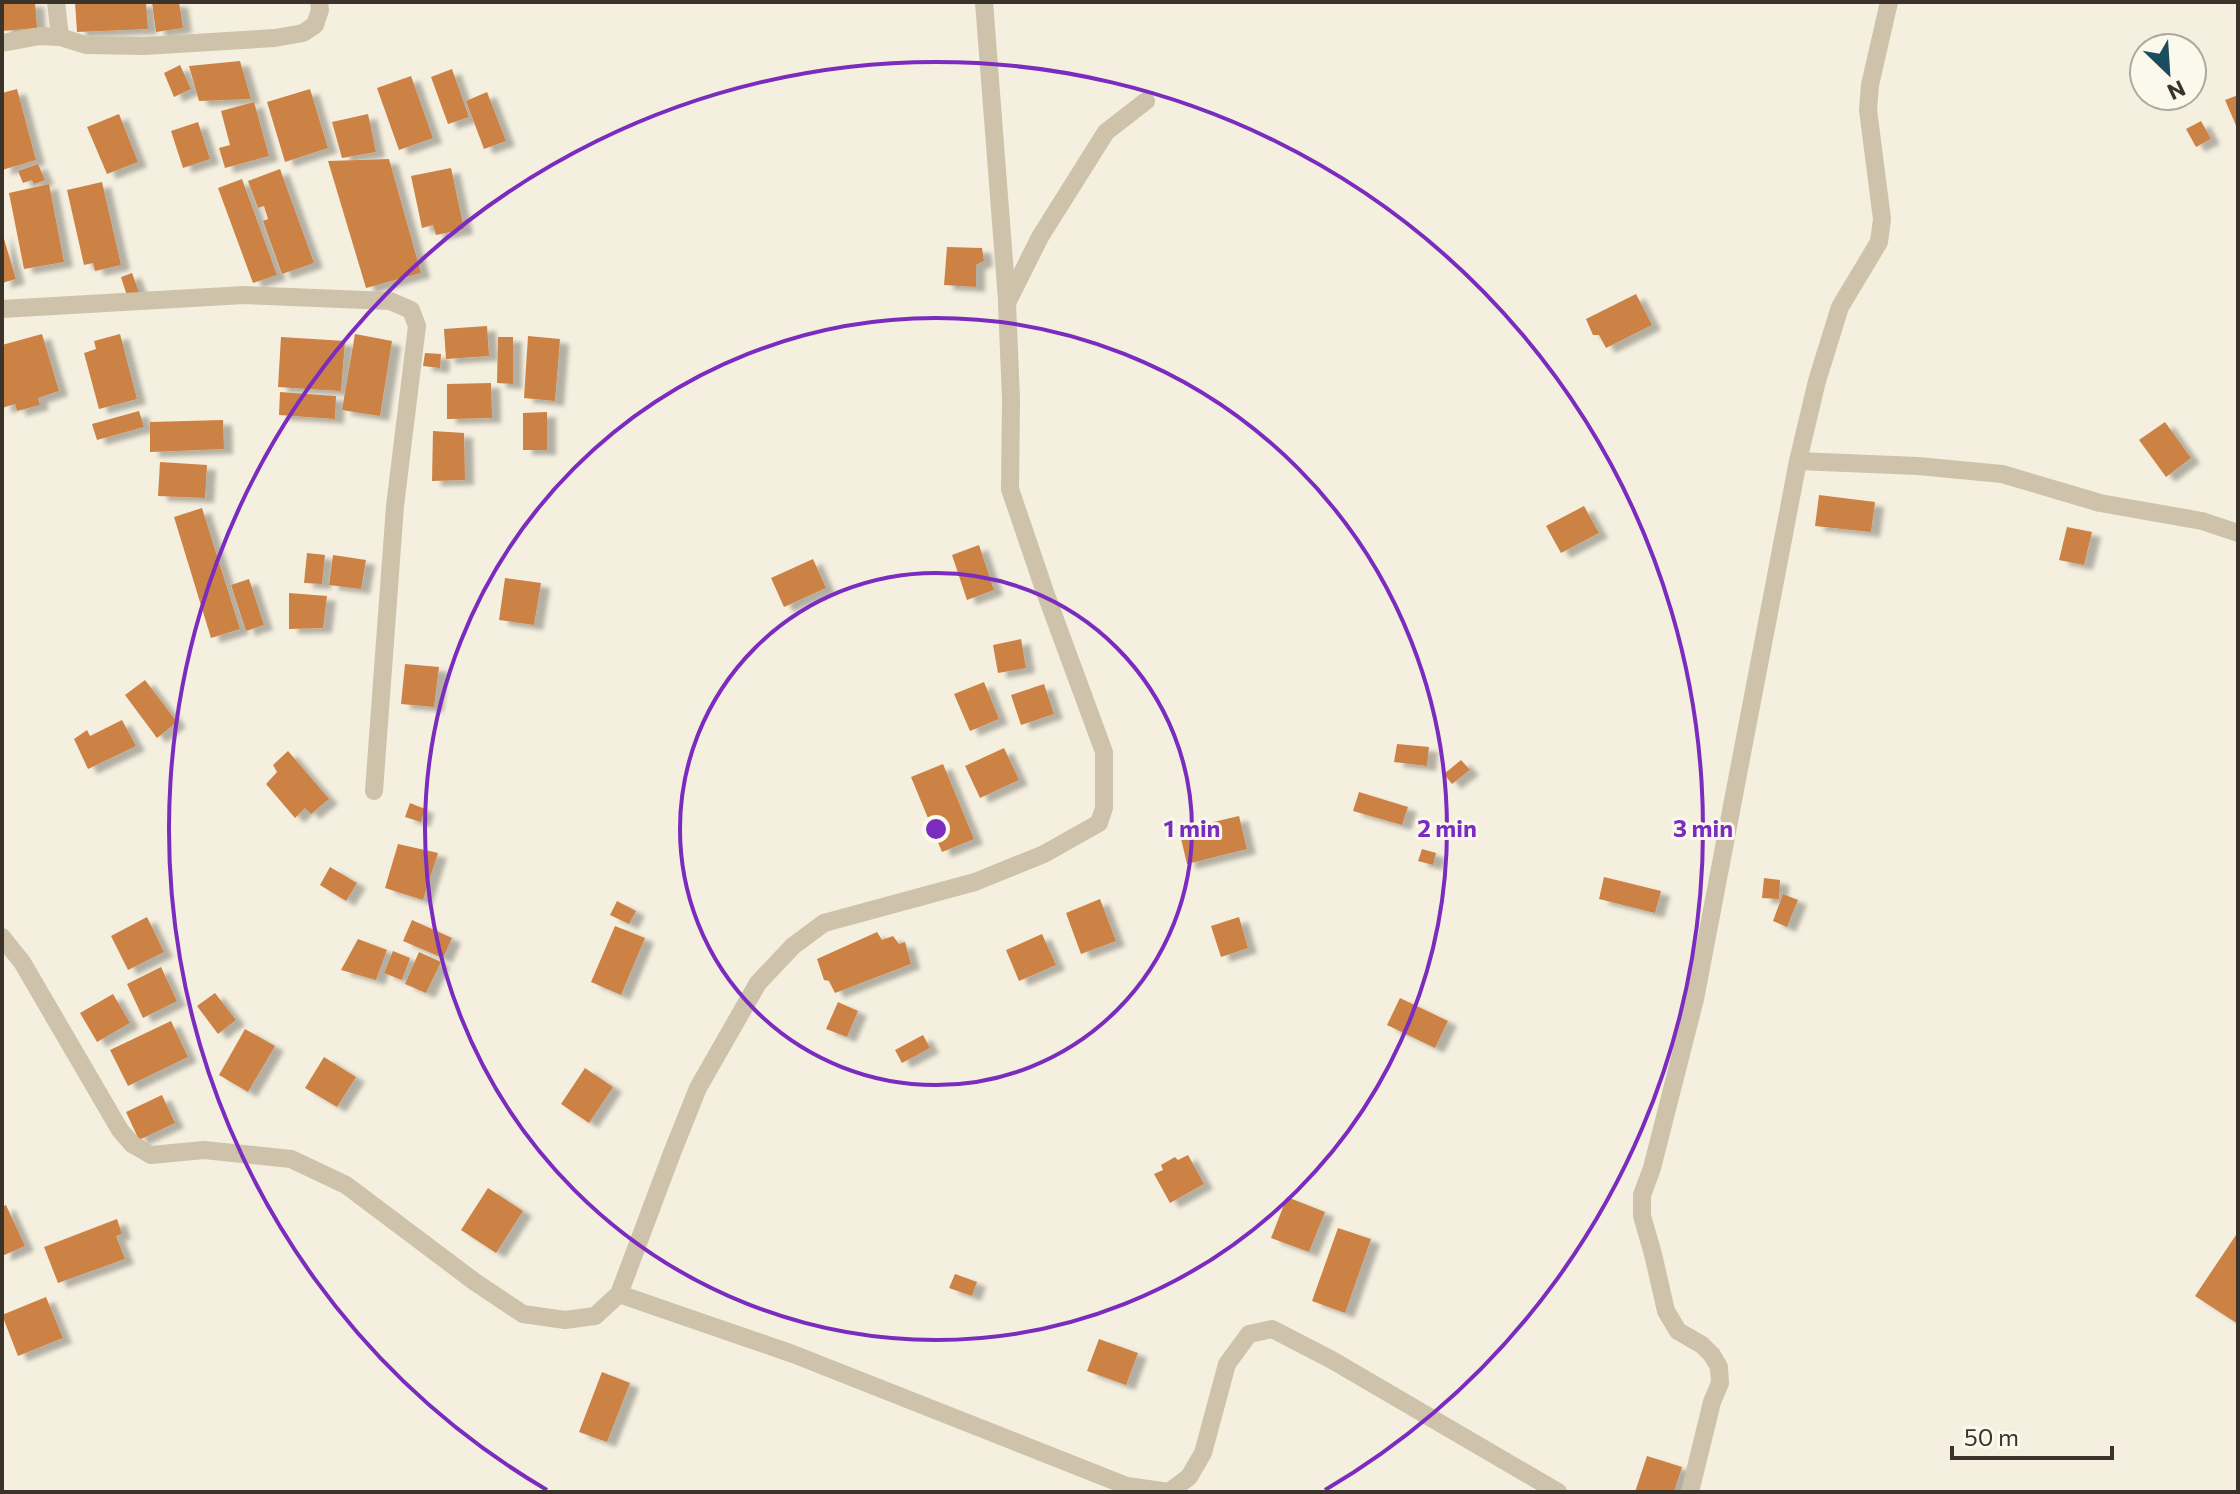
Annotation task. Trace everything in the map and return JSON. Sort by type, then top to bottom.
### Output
[{"type":"street","points":[[56,2],[60,37]]},
{"type":"street","points":[[2,43],[40,36],[60,37],[86,45],[144,46],[275,38],[303,33],[315,25],[319,2]]},
{"type":"street","points":[[2,937],[22,962],[120,1130],[132,1144],[151,1155],[204,1150],[291,1159],[346,1185],[475,1282],[523,1314],[565,1320],[595,1316],[619,1294],[698,1088],[758,983],[793,946],[824,923],[975,882],[1044,854],[1099,823],[1104,808],[1104,752],[1010,489],[1011,399],[1007,303],[984,2]]},
{"type":"street","points":[[1690,1492],[1712,1402],[1720,1383],[1719,1367],[1702,1345],[1678,1331],[1666,1311],[1642,1216],[1642,1195],[1652,1168],[1695,999],[1798,461],[1817,381],[1840,307],[1879,242],[1882,219],[1868,110],[1870,85],[1889,2]]},
{"type":"street","points":[[1007,303],[1040,237],[1106,132],[1146,101]]},
{"type":"street","points":[[2,309],[244,295],[390,301],[411,310],[417,326],[395,506],[374,791]]},
{"type":"street","points":[[1798,461],[1918,466],[2002,474],[2100,503],[2202,521],[2238,533]]},
{"type":"street","points":[[619,1294],[793,1354],[1127,1486],[1169,1492],[1189,1477],[1203,1453],[1227,1364],[1249,1334],[1272,1329],[1332,1360],[1558,1492]]},
{"type":"building","points":[[2,2],[35,2],[37,28],[2,31]]},
{"type":"building","points":[[75,2],[146,2],[148,29],[77,32]]},
{"type":"building","points":[[152,2],[179,2],[183,28],[156,32]]},
{"type":"building","points":[[240,61],[251,99],[199,101],[189,66]]},
{"type":"building","points":[[180,65],[191,89],[174,97],[164,73]]},
{"type":"building","points":[[452,69],[469,117],[448,124],[431,77]]},
{"type":"building","points":[[411,76],[433,138],[399,150],[377,88]]},
{"type":"building","points":[[17,89],[36,160],[2,170],[2,93]]},
{"type":"building","points":[[310,89],[328,148],[285,162],[267,102]]},
{"type":"building","points":[[487,92],[506,141],[484,149],[466,101]]},
{"type":"building","points":[[2238,95],[2238,130],[2225,100]]},
{"type":"building","points":[[254,102],[269,156],[225,168],[219,148],[230,145],[221,111]]},
{"type":"building","points":[[119,114],[138,162],[107,174],[87,127]]},
{"type":"building","points":[[368,114],[376,152],[342,158],[332,122]]},
{"type":"building","points":[[2201,121],[2211,139],[2196,147],[2186,129]]},
{"type":"building","points":[[198,122],[210,159],[183,168],[171,131]]},
{"type":"building","points":[[389,159],[421,273],[366,288],[328,161]]},
{"type":"building","points":[[38,164],[45,180],[34,184],[32,180],[23,183],[18,171]]},
{"type":"building","points":[[451,168],[464,229],[436,235],[433,225],[422,228],[411,176]]},
{"type":"building","points":[[280,169],[314,263],[282,274],[263,221],[268,219],[264,206],[258,208],[248,181]]},
{"type":"building","points":[[242,179],[277,275],[253,283],[218,188]]},
{"type":"building","points":[[102,182],[121,265],[95,271],[93,263],[84,265],[67,190]]},
{"type":"building","points":[[49,184],[64,262],[24,269],[9,193]]},
{"type":"building","points":[[2,232],[16,279],[2,283]]},
{"type":"building","points":[[947,247],[982,248],[984,261],[976,265],[976,287],[944,285]]},
{"type":"building","points":[[132,273],[139,292],[127,296],[121,277]]},
{"type":"building","points":[[1636,294],[1652,325],[1606,348],[1599,335],[1593,335],[1586,319]]},
{"type":"building","points":[[487,326],[489,356],[446,359],[444,329]]},
{"type":"building","points":[[42,334],[59,391],[38,398],[40,405],[17,411],[15,404],[2,408],[2,345]]},
{"type":"building","points":[[120,334],[137,399],[99,409],[84,353],[96,349],[94,341]]},
{"type":"building","points":[[355,334],[392,341],[380,416],[342,410]]},
{"type":"building","points":[[528,336],[560,339],[555,401],[524,398]]},
{"type":"building","points":[[281,337],[345,341],[341,391],[278,387]]},
{"type":"building","points":[[498,337],[513,337],[513,384],[497,383]]},
{"type":"building","points":[[425,353],[441,354],[440,368],[423,366]]},
{"type":"building","points":[[491,383],[492,418],[447,419],[447,384]]},
{"type":"building","points":[[280,392],[336,396],[335,419],[279,415]]},
{"type":"building","points":[[139,411],[144,427],[97,440],[92,424]]},
{"type":"building","points":[[547,412],[547,450],[523,450],[523,413]]},
{"type":"building","points":[[223,420],[224,449],[150,452],[150,422]]},
{"type":"building","points":[[2165,422],[2191,458],[2166,477],[2139,440]]},
{"type":"building","points":[[433,431],[464,433],[465,480],[432,481]]},
{"type":"building","points":[[160,462],[207,465],[205,498],[158,496]]},
{"type":"building","points":[[1819,495],[1875,502],[1871,532],[1815,526]]},
{"type":"building","points":[[1584,506],[1599,533],[1561,553],[1546,526]]},
{"type":"building","points":[[202,508],[240,629],[211,638],[174,517]]},
{"type":"building","points":[[2067,527],[2092,532],[2084,565],[2059,560]]},
{"type":"building","points":[[979,545],[994,590],[967,600],[952,555]]},
{"type":"building","points":[[307,553],[325,555],[322,584],[304,583]]},
{"type":"building","points":[[333,555],[366,560],[361,589],[329,585]]},
{"type":"building","points":[[813,559],[826,588],[784,607],[771,578]]},
{"type":"building","points":[[505,578],[541,583],[534,625],[499,620]]},
{"type":"building","points":[[249,579],[264,625],[246,631],[231,585]]},
{"type":"building","points":[[289,593],[327,596],[323,628],[289,629]]},
{"type":"building","points":[[1021,639],[1026,668],[998,673],[993,645]]},
{"type":"building","points":[[405,664],[439,667],[434,707],[401,704]]},
{"type":"building","points":[[145,680],[177,722],[157,738],[125,695]]},
{"type":"building","points":[[984,682],[999,719],[970,731],[954,694]]},
{"type":"building","points":[[1044,684],[1054,714],[1021,725],[1011,695]]},
{"type":"building","points":[[122,720],[136,746],[88,769],[74,739],[87,730],[90,736]]},
{"type":"building","points":[[1397,744],[1429,747],[1427,766],[1394,762]]},
{"type":"building","points":[[1004,748],[1019,780],[980,798],[965,766]]},
{"type":"building","points":[[288,751],[329,799],[311,814],[305,808],[295,818],[266,784],[277,772],[273,765]]},
{"type":"building","points":[[1461,760],[1470,770],[1452,784],[1444,774]]},
{"type":"building","points":[[943,764],[974,839],[942,852],[911,777]]},
{"type":"building","points":[[1359,792],[1408,807],[1402,825],[1353,811]]},
{"type":"building","points":[[410,803],[425,809],[421,822],[405,817]]},
{"type":"building","points":[[1239,816],[1247,849],[1187,864],[1179,830]]},
{"type":"building","points":[[398,844],[438,853],[423,900],[385,888]]},
{"type":"building","points":[[1422,849],[1436,853],[1433,865],[1418,861]]},
{"type":"building","points":[[330,867],[357,883],[346,901],[320,885]]},
{"type":"building","points":[[1604,877],[1661,891],[1655,913],[1599,899]]},
{"type":"building","points":[[1764,878],[1780,880],[1779,899],[1762,898]]},
{"type":"building","points":[[1783,894],[1798,900],[1787,927],[1773,921]]},
{"type":"building","points":[[1100,899],[1116,941],[1081,954],[1066,913]]},
{"type":"building","points":[[617,901],[636,911],[629,924],[610,915]]},
{"type":"building","points":[[147,917],[164,952],[128,970],[111,936]]},
{"type":"building","points":[[1239,917],[1248,948],[1221,957],[1211,926]]},
{"type":"building","points":[[412,920],[452,938],[443,958],[403,941]]},
{"type":"building","points":[[615,926],[645,938],[621,995],[591,982]]},
{"type":"building","points":[[877,932],[882,940],[893,936],[899,944],[905,942],[911,964],[835,993],[829,981],[824,980],[817,959]]},
{"type":"building","points":[[1042,934],[1056,965],[1019,981],[1006,950]]},
{"type":"building","points":[[358,939],[387,950],[376,980],[341,970]]},
{"type":"building","points":[[393,951],[410,958],[402,980],[384,973]]},
{"type":"building","points":[[419,952],[441,962],[426,993],[405,984]]},
{"type":"building","points":[[161,967],[177,1001],[143,1018],[127,984]]},
{"type":"building","points":[[215,993],[236,1020],[218,1034],[197,1006]]},
{"type":"building","points":[[113,994],[130,1023],[97,1042],[80,1013]]},
{"type":"building","points":[[1400,998],[1448,1021],[1435,1048],[1387,1025]]},
{"type":"building","points":[[838,1002],[858,1011],[847,1037],[826,1029]]},
{"type":"building","points":[[171,1021],[188,1057],[128,1086],[110,1050]]},
{"type":"building","points":[[245,1029],[275,1046],[248,1092],[219,1075]]},
{"type":"building","points":[[923,1035],[930,1048],[902,1063],[895,1050]]},
{"type":"building","points":[[324,1057],[356,1077],[337,1107],[305,1088]]},
{"type":"building","points":[[585,1068],[613,1087],[589,1123],[561,1104]]},
{"type":"building","points":[[162,1095],[175,1123],[139,1140],[126,1112]]},
{"type":"building","points":[[1188,1155],[1204,1184],[1170,1203],[1154,1174],[1163,1170],[1161,1165],[1175,1157],[1178,1160]]},
{"type":"building","points":[[488,1188],[523,1211],[496,1253],[461,1230]]},
{"type":"building","points":[[1287,1197],[1325,1212],[1309,1252],[1271,1238]]},
{"type":"building","points":[[6,1205],[25,1246],[2,1256],[2,1207]]},
{"type":"building","points":[[117,1219],[122,1234],[116,1236],[125,1259],[58,1283],[44,1247]]},
{"type":"building","points":[[1338,1228],[1371,1239],[1345,1313],[1312,1301]]},
{"type":"building","points":[[2238,1232],[2238,1324],[2195,1296]]},
{"type":"building","points":[[955,1274],[977,1282],[972,1296],[949,1288]]},
{"type":"building","points":[[46,1297],[63,1338],[18,1356],[2,1315]]},
{"type":"building","points":[[1099,1339],[1138,1353],[1126,1385],[1087,1371]]},
{"type":"building","points":[[602,1372],[630,1383],[607,1442],[579,1432]]},
{"type":"building","points":[[1647,1456],[1682,1467],[1674,1492],[1635,1492]]}]
